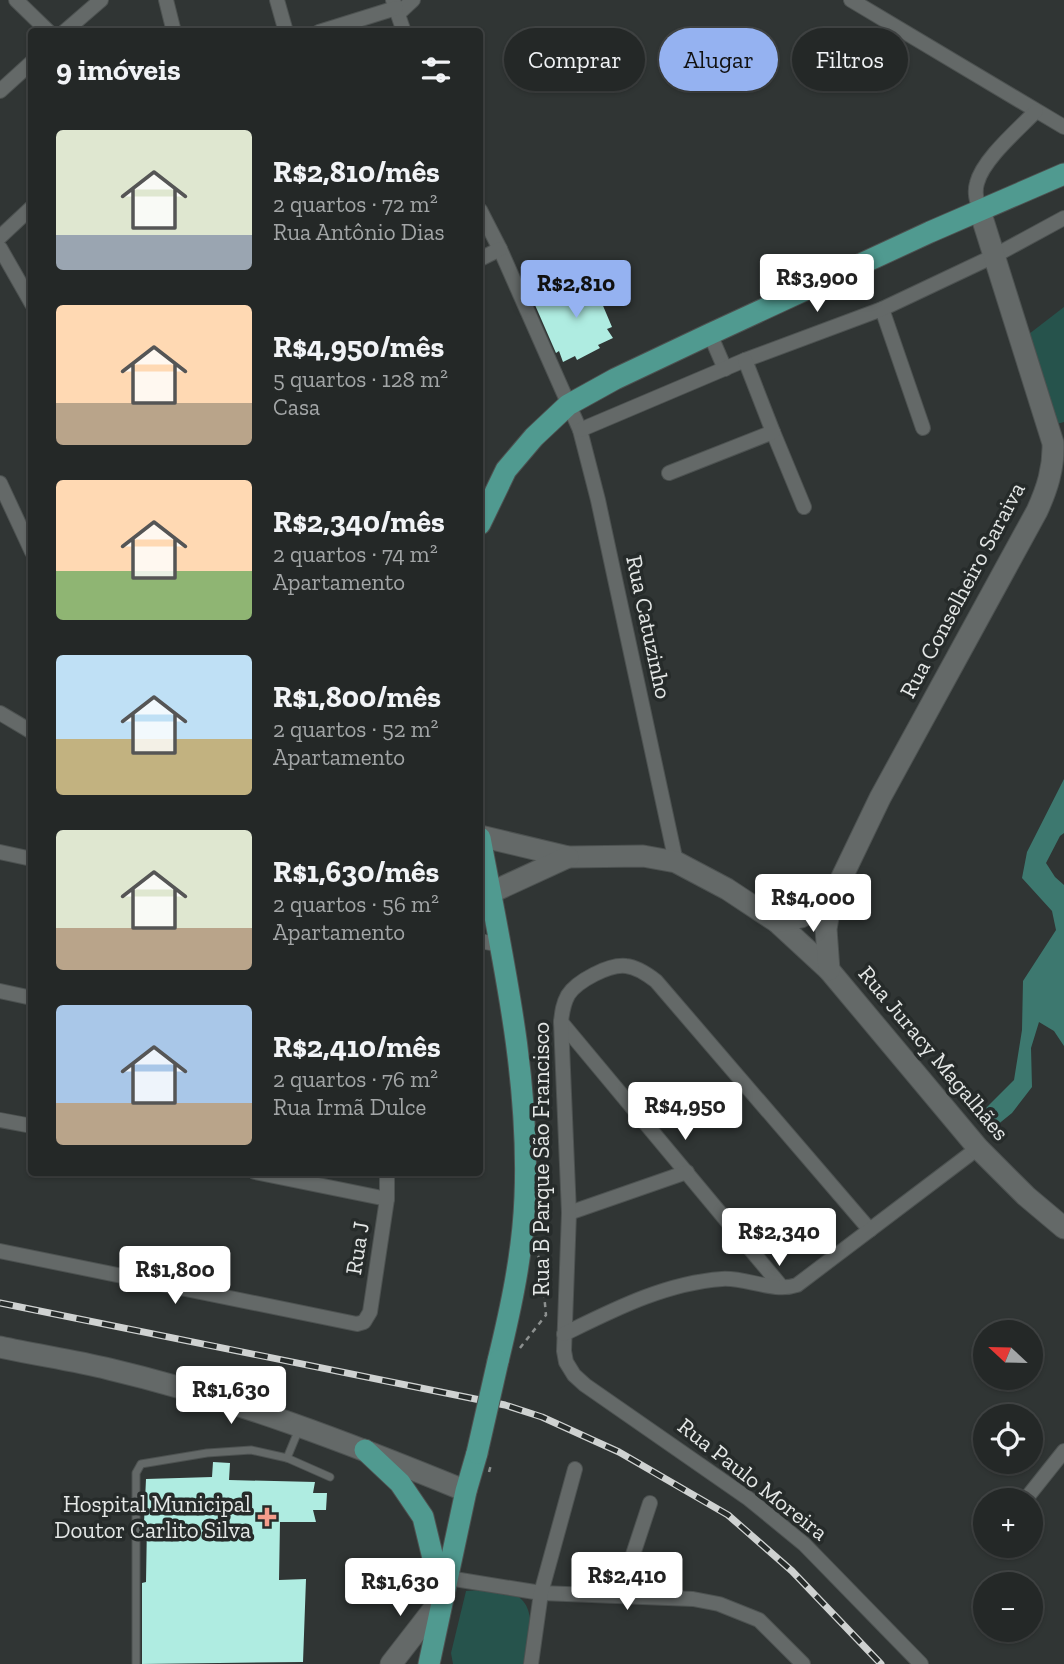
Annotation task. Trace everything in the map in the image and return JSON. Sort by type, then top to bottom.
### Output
[{"type":"main road","points":[[483,518],[506,470],[534,437],[568,405],[615,379],[710,334],[1064,174]]},
{"type":"main road","points":[[434,1657],[445,1587],[518,1266],[525,1200],[526,1159],[520,1074],[501,944],[483,854]]},
{"type":"main road","points":[[365,1450],[400,1483],[423,1517],[445,1587]]},
{"type":"street","points":[[16,0],[45,28]]},
{"type":"street","points":[[69,28],[101,0]]},
{"type":"street","points":[[166,0],[173,28]]},
{"type":"street","points":[[277,0],[285,28]]},
{"type":"street","points":[[331,28],[413,0]]},
{"type":"street","points":[[851,0],[1064,127]]},
{"type":"street","points":[[396,7],[403,28]]},
{"type":"street","points":[[0,91],[28,66]]},
{"type":"street","points":[[980,211],[976,191],[977,181],[984,168],[1037,111]]},
{"type":"street","points":[[0,237],[28,211]]},
{"type":"street","name":"Rua Conselheiro Saraiva","points":[[829,970],[826,929],[831,900],[880,798],[1037,511],[1050,476],[1053,443],[980,211]]},
{"type":"street","name":"Rua Catuzinho","points":[[483,216],[580,430],[598,500],[676,862]]},
{"type":"street","points":[[580,430],[745,360],[882,309],[993,256],[1064,218]]},
{"type":"street","points":[[0,247],[28,297]]},
{"type":"street","points":[[483,258],[500,249]]},
{"type":"street","points":[[882,309],[923,428]]},
{"type":"street","points":[[710,334],[725,369]]},
{"type":"street","points":[[745,360],[804,507]]},
{"type":"street","points":[[669,473],[773,432]]},
{"type":"street","points":[[0,483],[28,543]]},
{"type":"street","points":[[0,713],[28,730]]},
{"type":"street","points":[[483,838],[568,857]]},
{"type":"street","points":[[0,852],[28,858]]},
{"type":"street","name":"Rua Juracy Magalhães","points":[[568,857],[643,856],[676,862],[727,889],[777,922],[829,970],[978,1148],[1026,1196],[1064,1228]]},
{"type":"street","points":[[490,893],[568,857]]},
{"type":"street","points":[[777,922],[801,917],[831,900]]},
{"type":"street","points":[[483,942],[501,944]]},
{"type":"street","name":"Rua B Parque São Francisco","points":[[564,1334],[569,1213],[561,1022],[563,1004],[570,992],[583,982],[612,967],[625,965],[656,981],[870,1230]]},
{"type":"street","points":[[0,991],[28,997]]},
{"type":"street","points":[[561,1022],[781,1286]]},
{"type":"street","points":[[0,1120],[28,1125]]},
{"type":"street","points":[[564,1334],[612,1311],[672,1288],[720,1279],[750,1280],[781,1286],[797,1285],[978,1148]]},
{"type":"street","points":[[569,1213],[687,1172]]},
{"type":"street","points":[[275,1176],[387,1199]]},
{"type":"street","name":"Rua J","points":[[0,1251],[357,1324],[364,1322],[370,1312],[387,1199],[387,1176]]},
{"type":"street","name":"Rua Paulo Moreira","points":[[564,1334],[566,1362],[574,1375],[729,1484],[804,1544],[921,1664]]},
{"type":"street","points":[[0,1347],[108,1368],[185,1389],[301,1425],[466,1491]]},
{"type":"street","points":[[1035,1488],[1064,1451]]},
{"type":"street","points":[[531,1664],[541,1593],[575,1469]]},
{"type":"street","points":[[620,1594],[650,1503]]},
{"type":"street","points":[[391,1664],[445,1587],[693,1598],[759,1620],[803,1664]]},
{"type":"lane","points":[[287,1458],[301,1425]]},
{"type":"lane","points":[[136,1664],[138,1466],[144,1462],[230,1450],[251,1450],[287,1458],[330,1477]]},
{"type":"path","points":[[518,1350],[546,1315],[541,1261],[521,1232]]},
{"type":"shaded area","points":[[1064,307],[1064,422],[1057,424],[1029,334]]},
{"type":"shaded area","points":[[1064,779],[1064,833],[1046,863],[1064,885],[1064,1046],[1054,1031],[1039,1022],[1031,1048],[1032,1087],[1012,1113],[991,1130],[977,1117],[1014,1080],[1022,1030],[1023,981],[1056,930],[1052,911],[1022,878],[1027,852]]},
{"type":"shaded area","points":[[466,1591],[513,1594],[526,1606],[531,1625],[528,1664],[453,1664],[451,1653]]},
{"type":"building","points":[[590,275],[612,327],[607,329],[613,338],[577,360],[575,356],[563,362],[559,351],[556,353],[535,305]]},
{"type":"building","points":[[213,1462],[230,1463],[229,1480],[315,1482],[313,1493],[327,1493],[326,1510],[313,1510],[316,1522],[280,1522],[279,1580],[306,1579],[303,1662],[142,1664],[142,1583],[146,1582],[146,1479],[212,1477]]},
{"type":"railway","points":[[0,1303],[505,1405],[542,1417],[619,1452],[728,1515],[792,1571],[881,1664]]},
{"type":"place","name":"Hospital Municipal Doutor Carlito Silva","points":[[267,1517]]}]
